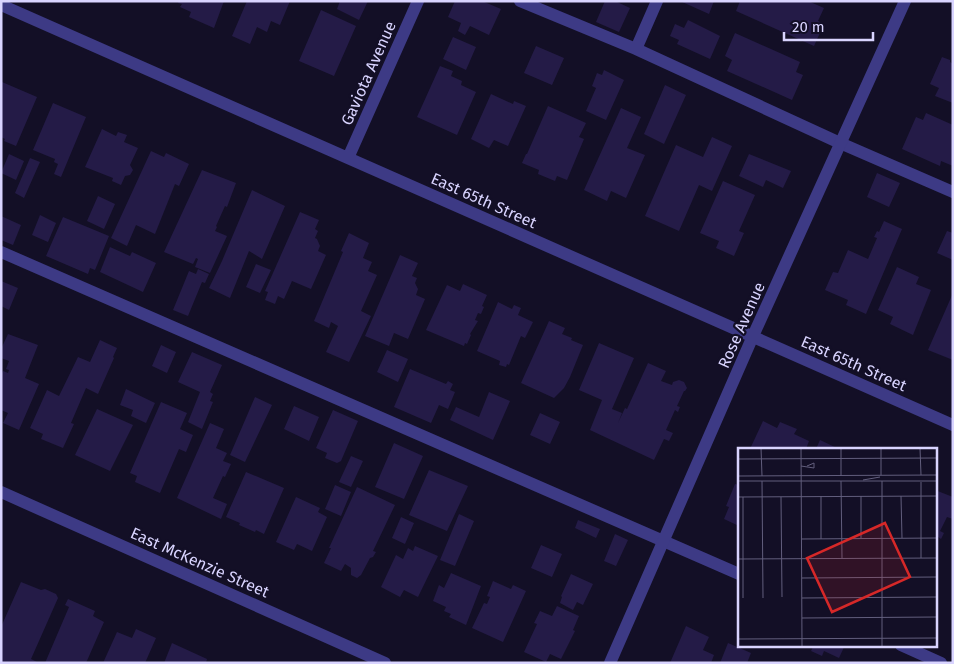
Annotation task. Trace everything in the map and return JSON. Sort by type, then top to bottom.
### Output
[{"type":"street","name":"Gaviota Avenue","points":[[348,158],[418,1]]},
{"type":"street","points":[[520,1],[636,49],[840,143],[953,192]]},
{"type":"street","points":[[636,49],[657,1]]},
{"type":"street","name":"Rose Avenue","points":[[610,663],[753,336],[904,1]]},
{"type":"street","name":"East 65th Street","points":[[1,6],[953,425]]},
{"type":"street","points":[[1,252],[738,574]]},
{"type":"street","name":"East McKenzie Street","points":[[1,492],[386,663]]},
{"type":"street","points":[[903,646],[941,663]]},
{"type":"building","points":[[179,1],[224,1],[214,28],[189,17],[191,12],[180,7],[182,4],[178,3]]},
{"type":"building","points":[[247,1],[290,1],[280,25],[271,21],[267,32],[257,27],[250,44],[232,36]]},
{"type":"building","points":[[340,1],[368,1],[359,20],[337,9]]},
{"type":"building","points":[[455,1],[482,1],[501,9],[489,35],[470,26],[465,35],[458,31],[461,23],[448,17]]},
{"type":"building","points":[[605,1],[615,1],[630,8],[619,32],[596,22]]},
{"type":"building","points":[[680,1],[714,1],[709,14]]},
{"type":"building","points":[[740,1],[808,1],[824,8],[818,21],[824,24],[814,46],[736,11]]},
{"type":"building","points":[[321,10],[356,26],[334,76],[299,61]]},
{"type":"building","points":[[688,20],[720,36],[710,59],[677,44],[679,40],[670,36],[675,24],[684,28]]},
{"type":"building","points":[[735,33],[800,62],[796,72],[803,75],[792,100],[727,71],[732,60],[725,56]]},
{"type":"building","points":[[453,37],[476,47],[466,70],[443,59]]},
{"type":"building","points":[[536,46],[564,58],[552,85],[524,73]]},
{"type":"building","points":[[942,57],[950,60],[953,64],[953,103],[935,96],[939,88],[930,84]]},
{"type":"building","points":[[440,66],[453,71],[451,76],[462,81],[461,85],[476,92],[457,135],[417,117]]},
{"type":"building","points":[[604,70],[624,80],[606,120],[586,111],[596,88],[592,86],[597,73],[602,75]]},
{"type":"building","points":[[2,82],[37,97],[16,146],[4,141],[5,139],[1,137]]},
{"type":"building","points":[[665,85],[686,95],[664,144],[644,134]]},
{"type":"building","points":[[491,94],[513,104],[514,101],[526,106],[508,146],[494,140],[489,148],[471,139]]},
{"type":"building","points":[[53,103],[86,117],[61,177],[54,174],[58,164],[54,162],[55,159],[33,150]]},
{"type":"building","points":[[548,106],[586,123],[579,137],[584,139],[567,180],[557,176],[555,181],[538,174],[539,170],[522,163]]},
{"type":"building","points":[[621,108],[641,117],[627,148],[645,155],[626,198],[611,191],[607,201],[584,190]]},
{"type":"building","points":[[926,113],[953,125],[953,166],[941,161],[940,166],[902,149],[916,117],[923,120]]},
{"type":"building","points":[[102,129],[116,136],[118,132],[127,135],[124,142],[138,148],[130,165],[133,170],[130,175],[125,176],[121,185],[112,181],[113,178],[85,167]]},
{"type":"building","points":[[712,137],[732,146],[712,191],[699,185],[679,231],[645,216],[676,145],[703,157]]},
{"type":"building","points":[[151,151],[164,157],[166,153],[189,164],[179,186],[175,184],[155,234],[136,225],[127,246],[111,238]]},
{"type":"building","points":[[9,154],[24,161],[16,180],[1,173]]},
{"type":"building","points":[[749,154],[791,171],[783,188],[766,180],[763,187],[739,176]]},
{"type":"building","points":[[30,158],[40,162],[24,198],[15,193]]},
{"type":"building","points":[[202,170],[236,183],[227,207],[225,206],[216,226],[215,231],[227,236],[210,273],[195,267],[198,259],[196,258],[193,264],[164,252]]},
{"type":"building","points":[[877,173],[900,183],[889,207],[867,197]]},
{"type":"building","points":[[723,181],[755,195],[739,231],[744,233],[734,256],[716,248],[719,241],[700,233]]},
{"type":"building","points":[[252,190],[285,206],[262,259],[249,251],[230,298],[209,288]]},
{"type":"building","points":[[98,196],[115,204],[104,229],[87,221]]},
{"type":"building","points":[[300,212],[319,220],[315,229],[318,231],[315,238],[320,246],[318,251],[326,255],[311,289],[292,281],[284,299],[278,296],[275,304],[265,300],[268,292],[265,291]]},
{"type":"building","points":[[40,215],[56,223],[48,242],[32,235]]},
{"type":"building","points":[[1,216],[21,225],[13,245],[1,240]]},
{"type":"building","points":[[63,217],[109,236],[95,270],[90,268],[88,274],[46,256]]},
{"type":"building","points":[[884,221],[902,229],[866,314],[846,305],[848,300],[825,290],[833,272],[838,273],[848,250],[868,259],[877,238],[874,237],[877,231],[879,232]]},
{"type":"building","points":[[947,231],[953,233],[953,260],[937,253]]},
{"type":"building","points":[[349,233],[369,243],[363,258],[372,262],[368,271],[377,275],[361,311],[371,316],[349,362],[326,352],[338,326],[331,322],[329,328],[314,321]]},
{"type":"building","points":[[110,247],[130,256],[132,252],[156,263],[143,292],[100,272]]},
{"type":"building","points":[[400,255],[418,263],[412,276],[417,278],[415,283],[418,289],[416,295],[425,299],[408,339],[394,333],[389,346],[365,336]]},
{"type":"building","points":[[256,264],[271,270],[260,293],[246,287]]},
{"type":"building","points":[[897,267],[919,277],[916,284],[931,290],[913,335],[890,324],[893,317],[878,310]]},
{"type":"building","points":[[198,269],[209,274],[205,283],[202,282],[188,316],[173,310],[189,271],[196,274]]},
{"type":"building","points":[[1,281],[18,288],[9,310],[1,306]]},
{"type":"building","points":[[463,284],[487,295],[481,314],[478,313],[475,320],[478,321],[470,334],[467,344],[465,343],[464,346],[426,330],[447,285],[460,291]]},
{"type":"building","points":[[953,293],[953,360],[928,350]]},
{"type":"building","points":[[498,302],[512,309],[514,305],[521,308],[518,315],[533,322],[525,338],[521,336],[509,365],[507,364],[506,367],[499,365],[500,361],[477,351]]},
{"type":"building","points":[[549,321],[565,328],[562,334],[583,345],[564,388],[554,398],[521,383]]},
{"type":"building","points":[[8,334],[38,345],[25,378],[39,384],[19,430],[3,423],[8,413],[1,410],[1,375],[3,371],[8,373],[9,370],[6,369],[9,361],[1,358],[1,349]]},
{"type":"building","points":[[100,340],[117,348],[98,394],[86,388],[71,423],[74,424],[63,448],[41,439],[43,434],[30,428],[47,390],[59,396],[78,357],[90,362]]},
{"type":"building","points":[[599,343],[634,358],[612,409],[622,413],[618,423],[625,408],[627,409],[648,363],[666,371],[661,381],[672,385],[673,382],[679,380],[684,382],[687,388],[677,406],[680,407],[678,412],[675,410],[666,430],[673,433],[669,441],[664,439],[654,460],[590,430],[602,400],[579,390]]},
{"type":"building","points":[[161,345],[176,352],[167,373],[152,366]]},
{"type":"building","points":[[387,350],[408,359],[398,382],[377,372]]},
{"type":"building","points":[[192,352],[222,365],[210,392],[213,394],[210,401],[213,402],[202,429],[188,422],[200,392],[178,382]]},
{"type":"building","points":[[410,369],[446,384],[448,381],[453,384],[450,390],[455,392],[448,409],[439,405],[431,423],[394,407]]},
{"type":"building","points":[[126,389],[155,403],[146,423],[131,416],[133,410],[120,405]]},
{"type":"building","points":[[489,392],[510,401],[493,440],[450,420],[456,407],[479,417]]},
{"type":"building","points":[[255,397],[272,405],[245,462],[230,455]]},
{"type":"building","points":[[161,402],[187,413],[180,429],[193,435],[186,452],[179,449],[160,493],[135,482],[137,476],[130,473]]},
{"type":"building","points":[[294,406],[319,417],[309,441],[284,429]]},
{"type":"building","points":[[97,409],[133,425],[110,471],[75,455]]},
{"type":"building","points":[[333,410],[358,421],[341,461],[337,463],[325,458],[327,453],[316,448]]},
{"type":"building","points":[[540,413],[560,422],[550,444],[530,435]]},
{"type":"building","points":[[763,421],[777,428],[780,422],[797,429],[794,434],[809,441],[806,448],[750,448]]},
{"type":"building","points":[[210,423],[224,429],[216,448],[227,453],[223,461],[231,464],[213,498],[227,504],[221,519],[177,498]]},
{"type":"building","points":[[820,440],[837,448],[816,448]]},
{"type":"building","points":[[394,443],[423,456],[404,499],[375,487]]},
{"type":"building","points":[[351,456],[363,461],[351,487],[339,482]]},
{"type":"building","points":[[429,470],[468,486],[447,531],[409,515]]},
{"type":"building","points":[[246,472],[284,488],[264,534],[239,525],[240,523],[226,517]]},
{"type":"building","points":[[735,484],[738,485],[738,526],[724,519],[729,507],[726,506]]},
{"type":"building","points":[[335,485],[351,492],[341,516],[325,509]]},
{"type":"building","points":[[357,487],[395,505],[373,551],[376,552],[357,578],[351,575],[351,568],[345,564],[341,571],[324,563]]},
{"type":"building","points":[[936,490],[953,497],[953,519],[947,517],[940,531],[944,533],[941,539],[938,537],[936,542]]},
{"type":"building","points":[[296,497],[320,508],[318,512],[327,517],[312,551],[297,544],[294,550],[276,542]]},
{"type":"building","points":[[459,514],[474,521],[455,566],[440,560]]},
{"type":"building","points":[[401,517],[414,523],[405,544],[392,538]]},
{"type":"building","points":[[578,520],[600,529],[596,538],[575,528]]},
{"type":"building","points":[[615,534],[628,540],[616,566],[604,561]]},
{"type":"building","points":[[541,545],[562,554],[552,577],[531,568]]},
{"type":"building","points":[[415,546],[438,556],[418,597],[404,590],[400,597],[381,587],[396,555],[403,559],[408,548],[413,551]]},
{"type":"building","points":[[451,573],[481,586],[466,625],[449,617],[451,614],[444,611],[446,607],[433,601],[439,585],[444,588]]},
{"type":"building","points":[[571,574],[593,584],[583,605],[577,602],[573,610],[560,603],[561,596]]},
{"type":"building","points":[[493,581],[511,589],[513,585],[526,591],[503,642],[472,628],[484,603],[487,604],[490,597],[487,596]]},
{"type":"building","points":[[21,582],[41,590],[45,589],[56,594],[58,598],[31,659],[39,663],[1,663],[1,627]]},
{"type":"building","points":[[68,599],[95,611],[93,616],[104,622],[86,663],[45,663],[69,607],[65,605]]},
{"type":"building","points":[[557,606],[579,616],[573,630],[575,631],[561,659],[550,654],[546,662],[524,652],[537,624],[534,623],[540,611],[552,616]]},
{"type":"building","points":[[686,626],[709,637],[703,650],[714,655],[711,663],[670,663]]},
{"type":"building","points":[[136,629],[156,638],[145,663],[103,663],[117,632],[132,638]]},
{"type":"building","points":[[172,643],[207,659],[206,663],[164,663]]},
{"type":"building","points":[[728,643],[751,653],[747,663],[720,663]]},
{"type":"building","points":[[812,646],[845,646],[839,658],[824,651],[822,656],[811,651],[813,647]]}]
